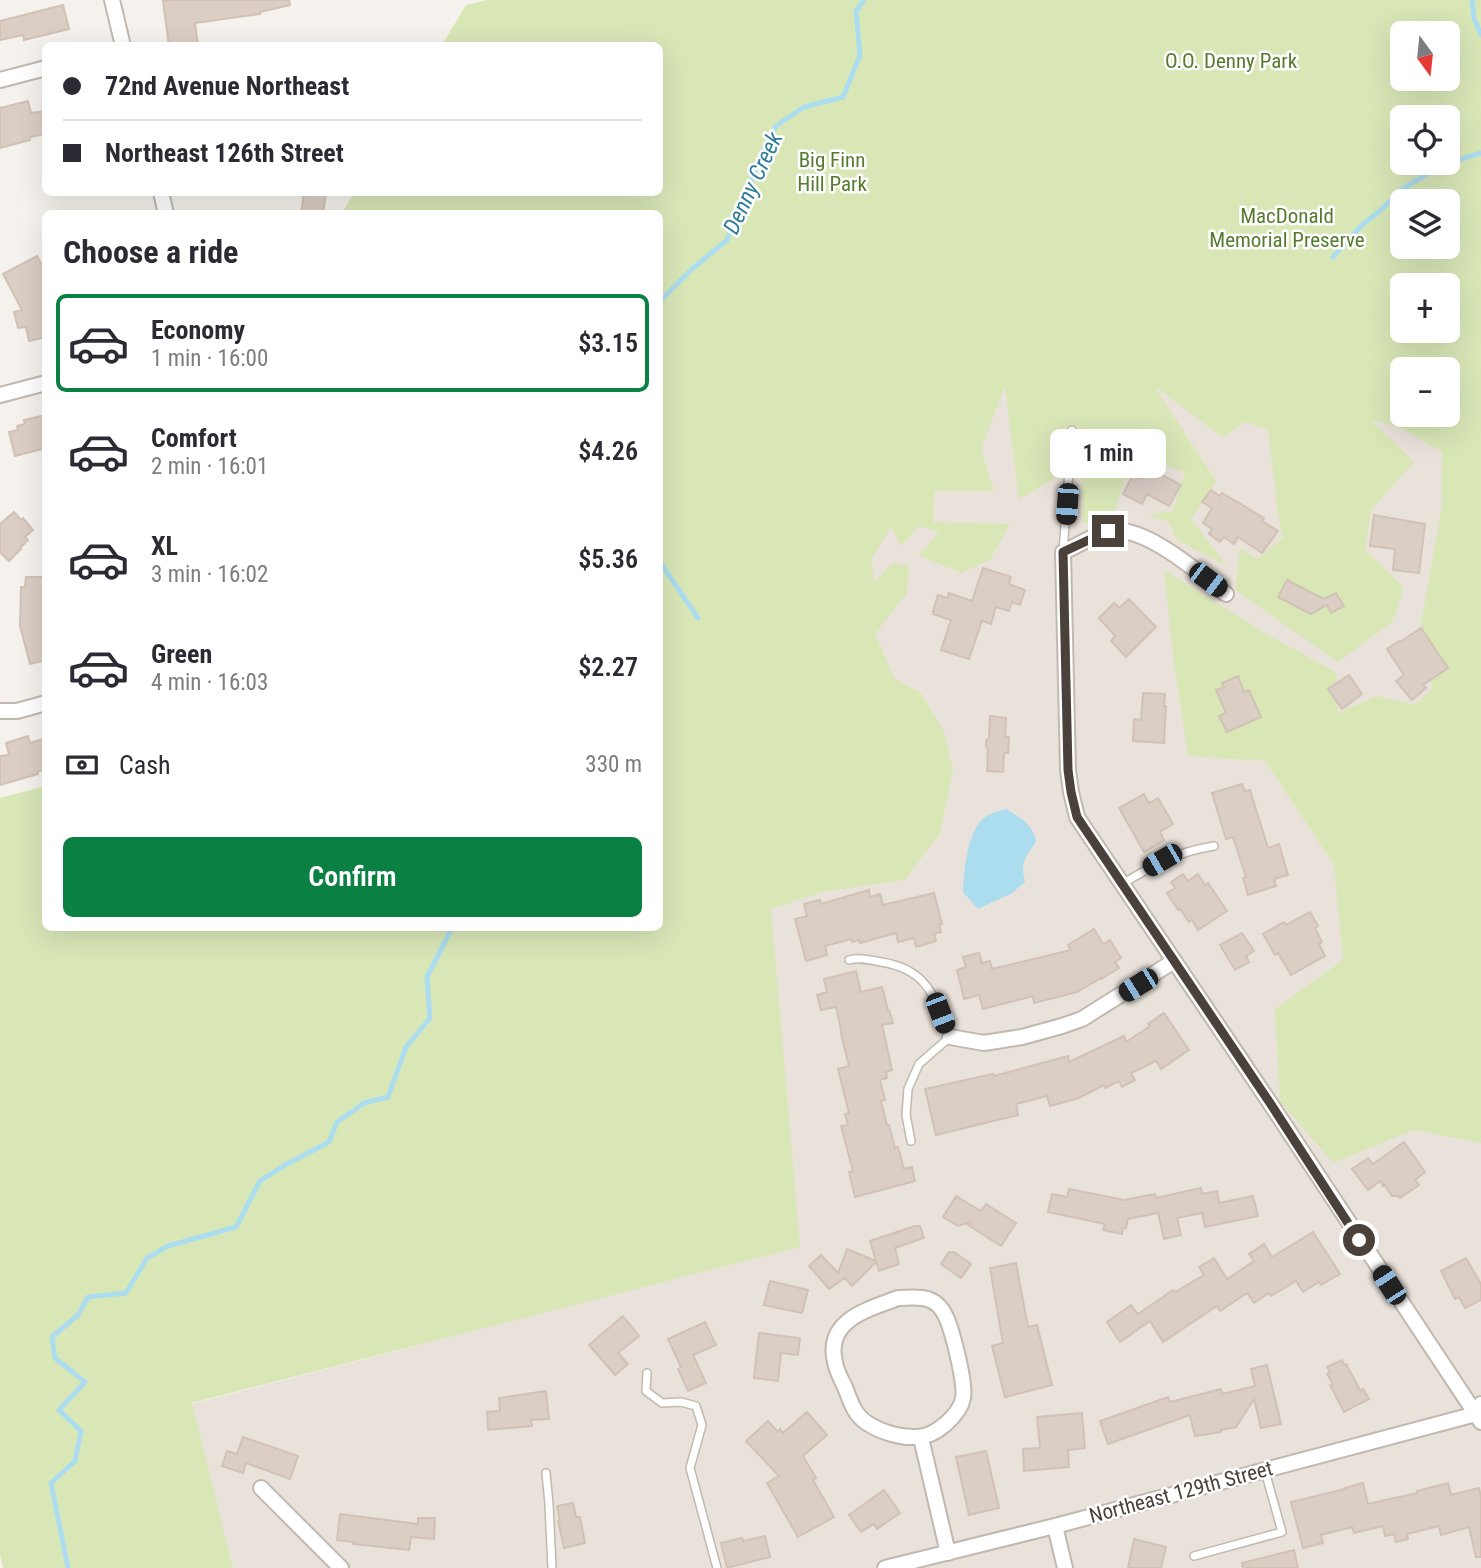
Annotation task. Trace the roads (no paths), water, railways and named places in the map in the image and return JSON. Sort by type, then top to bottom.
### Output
[{"type":"street","points":[[112,0],[122,42]]},
{"type":"street","points":[[0,80],[42,69]]},
{"type":"street","points":[[0,395],[42,384]]},
{"type":"street","points":[[1226,594],[1172,553],[1140,536],[1126,532],[1108,531],[1063,552],[1068,770],[1077,817],[1479,1413]]},
{"type":"street","points":[[0,711],[42,704]]},
{"type":"street","points":[[950,1037],[984,1043],[1022,1037],[1062,1026],[1082,1018],[1174,961]]},
{"type":"street","points":[[898,1298],[930,1299],[940,1307],[947,1318],[963,1381],[963,1398],[956,1414],[946,1425],[921,1438],[898,1437],[865,1422],[855,1411],[835,1363],[833,1345],[838,1329],[851,1318],[898,1298]]},
{"type":"street","name":"Northeast 129th Street","points":[[885,1568],[1055,1526],[1479,1413]]},
{"type":"street","points":[[921,1438],[948,1553]]},
{"type":"street","points":[[261,1488],[341,1568]]},
{"type":"street","points":[[1055,1526],[1065,1568]]},
{"type":"lane","points":[[1063,552],[1072,430]]},
{"type":"lane","points":[[1121,884],[1162,860],[1191,850],[1214,846]]},
{"type":"lane","points":[[849,960],[858,958],[888,963],[909,970],[920,978],[936,999],[950,1037],[919,1064],[908,1089],[906,1115],[911,1141]]},
{"type":"lane","points":[[647,1373],[646,1391],[662,1403],[681,1402],[696,1406],[702,1425],[690,1468],[717,1568]]},
{"type":"lane","points":[[1194,1556],[1282,1532],[1265,1470]]},
{"type":"lane","points":[[546,1473],[552,1568]]},
{"type":"water","points":[[1006,809],[1026,822],[1035,836],[1036,842],[1023,865],[1025,882],[1012,893],[978,909],[963,892],[970,841],[985,817]]},
{"type":"waterway","name":"Denny Creek","points":[[663,298],[727,240],[776,126],[804,107],[843,97],[860,55],[856,11],[864,0]]},
{"type":"waterway","points":[[1472,0],[1474,18],[1481,35]]},
{"type":"waterway","points":[[1333,257],[1362,225],[1401,190],[1440,166],[1481,153]]},
{"type":"waterway","points":[[663,566],[698,618]]},
{"type":"waterway","name":"Denny Creek","points":[[68,1568],[51,1483],[75,1461],[81,1431],[59,1410],[85,1382],[55,1358],[52,1337],[78,1315],[88,1297],[126,1293],[147,1258],[168,1246],[236,1227],[260,1181],[329,1142],[337,1122],[364,1103],[388,1097],[406,1047],[430,1018],[427,977],[450,931]]},
{"type":"park label","name":"O.O. Denny Park","points":[[1231,61]]},
{"type":"park label","name":"Big Finn Hill Park","points":[[832,172]]},
{"type":"park label","name":"MacDonald Memorial Preserve","points":[[1287,228]]}]
